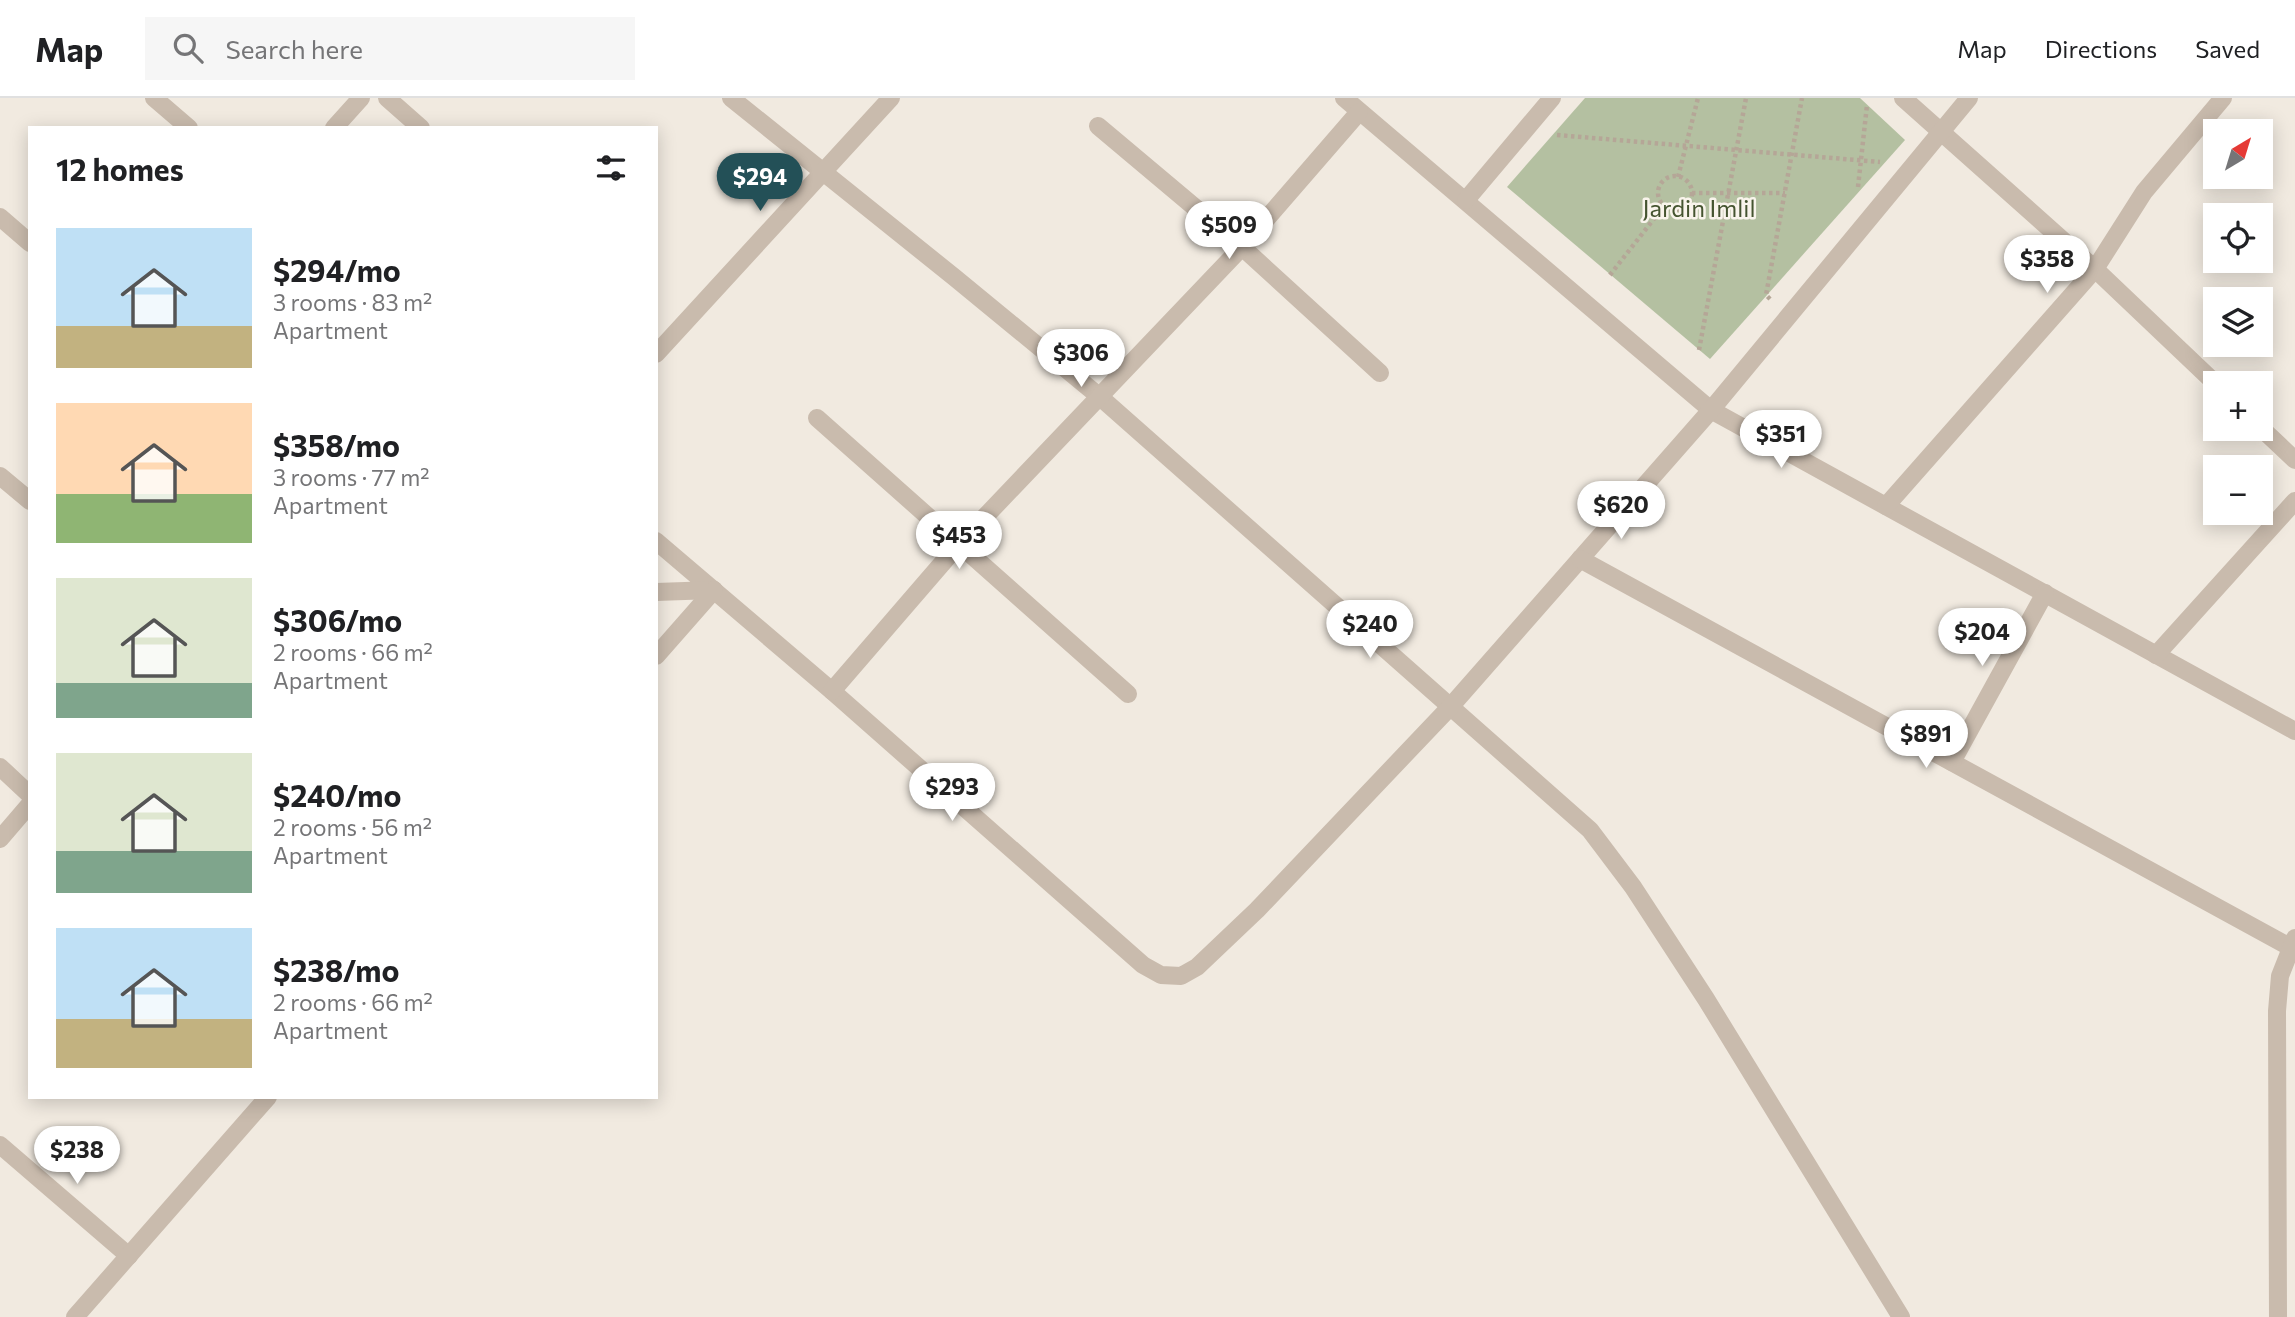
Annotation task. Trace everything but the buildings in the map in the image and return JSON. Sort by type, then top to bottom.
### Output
[{"type":"street","points":[[154,98],[187,126]]},
{"type":"street","points":[[336,126],[361,98]]},
{"type":"street","points":[[387,98],[419,126]]},
{"type":"street","points":[[731,98],[1100,397],[1590,830],[1633,887],[1706,999],[1901,1317]]},
{"type":"street","points":[[658,352],[891,98]]},
{"type":"street","points":[[1344,98],[1711,410],[2295,731]]},
{"type":"street","points":[[1465,200],[1552,98]]},
{"type":"street","points":[[1903,98],[2095,270],[2203,372]]},
{"type":"street","points":[[658,543],[832,691],[1143,965],[1161,975],[1181,976],[1197,967],[1256,910],[1451,706],[1711,410],[1969,98]]},
{"type":"street","points":[[1886,506],[2095,270],[2144,192],[2223,98]]},
{"type":"street","points":[[832,691],[958,545],[1242,247],[1359,112]]},
{"type":"street","points":[[1098,126],[1242,247],[1380,373]]},
{"type":"street","points":[[0,217],[28,241]]},
{"type":"street","points":[[817,418],[1128,694]]},
{"type":"street","points":[[2273,439],[2295,460]]},
{"type":"street","points":[[0,476],[28,499]]},
{"type":"street","points":[[2156,655],[2295,501]]},
{"type":"street","points":[[1580,559],[2292,943],[2280,976],[2277,1012],[2278,1317]]},
{"type":"street","points":[[658,592],[714,590]]},
{"type":"street","points":[[658,654],[714,590]]},
{"type":"street","points":[[1952,762],[2045,593]]},
{"type":"street","points":[[0,767],[28,793]]},
{"type":"street","points":[[0,839],[28,806]]},
{"type":"street","points":[[75,1317],[266,1099]]},
{"type":"street","points":[[0,1145],[129,1256]]},
{"type":"path","points":[[1678,177],[1698,98]]},
{"type":"path","points":[[1699,349],[1746,98]]},
{"type":"path","points":[[1789,315],[1766,295],[1802,98]]},
{"type":"path","points":[[1857,193],[1867,104]]},
{"type":"path","points":[[1553,135],[1884,163]]},
{"type":"path","points":[[1678,177],[1688,183],[1692,192],[1685,207],[1674,211],[1664,206],[1658,197],[1660,186],[1667,178],[1678,177]]},
{"type":"path","points":[[1692,192],[1785,193]]},
{"type":"path","points":[[1610,275],[1664,206]]},
{"type":"green space","name":"Jardin Imlil","points":[[1585,98],[1860,98],[1905,140],[1710,359],[1507,187]]}]
